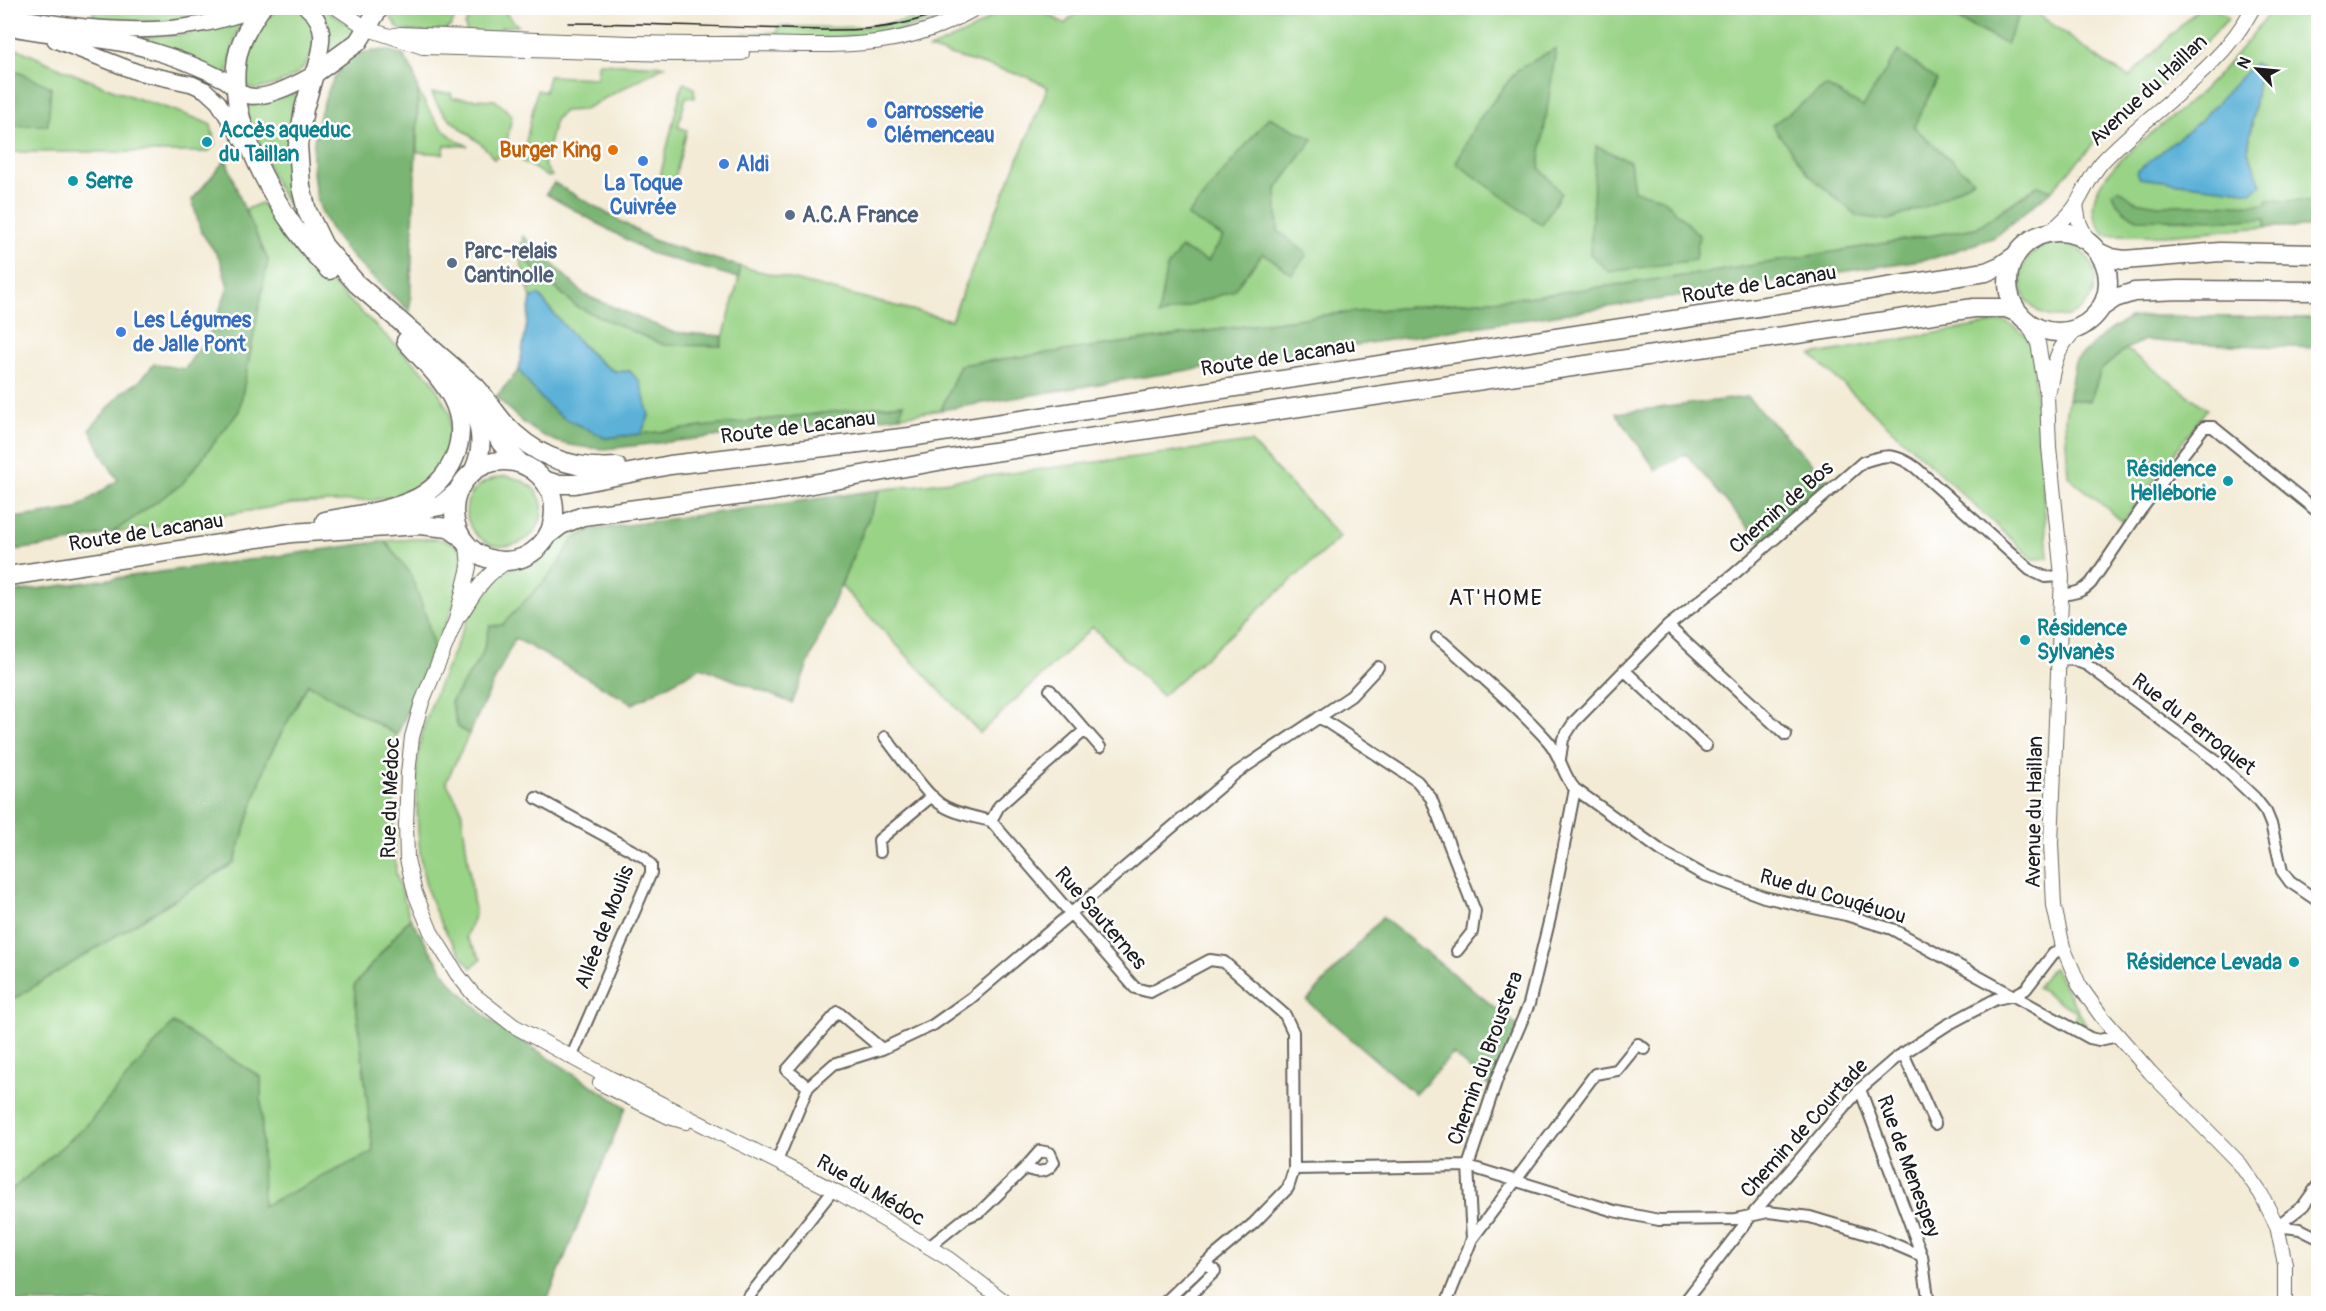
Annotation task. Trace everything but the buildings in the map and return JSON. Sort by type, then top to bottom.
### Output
[{"type":"main road","points":[[8,15],[70,25],[144,29],[202,24],[260,8]]},
{"type":"main road","points":[[256,159],[237,105],[236,67],[243,38],[260,8]]},
{"type":"main road","points":[[307,8],[318,19],[322,32],[298,145],[301,187],[313,226],[336,262],[357,284],[454,367],[488,400],[502,421],[523,442],[553,459],[596,468],[670,465]]},
{"type":"main road","points":[[8,27],[36,33],[107,40],[144,48],[201,69],[245,95],[253,97],[288,87],[314,74],[358,42],[379,8]]},
{"type":"main road","points":[[36,33],[136,72],[192,84],[205,90],[218,102],[256,159],[285,214],[307,246],[350,291],[450,378],[468,401],[482,436],[481,451],[474,470],[458,490],[454,506],[454,521],[463,541],[479,555],[493,561],[509,561],[525,557],[539,548],[549,534],[554,520],[555,506],[544,480],[533,469],[519,462],[503,460],[488,463],[474,470]]},
{"type":"main road","points":[[2023,317],[2011,300],[2008,285],[2010,270],[2016,255],[2025,244],[2037,236],[2050,232],[2070,233],[2111,258],[2124,260],[2220,252],[2319,254]]},
{"type":"main road","points":[[2094,247],[2106,266],[2109,279],[2108,293],[2103,306]]},
{"type":"main road","name":"Route de Lacanau","points":[[544,480],[556,484],[575,484],[670,465],[910,436],[1986,272],[2016,255]]},
{"type":"main road","points":[[549,534],[571,520],[583,516],[774,491],[989,453],[1974,308],[2006,308],[2039,328],[2051,332],[2065,332],[2078,329],[2115,298],[2134,292],[2319,291]]},
{"type":"main road","points":[[326,521],[413,501],[428,493],[450,468],[458,444],[460,427],[458,412],[446,387],[406,341]]},
{"type":"main road","points":[[454,367],[482,406],[501,443],[519,462]]},
{"type":"main road","name":"Route de Lacanau","points":[[291,533],[326,521],[432,509],[447,501],[458,490]]},
{"type":"main road","name":"Route de Lacanau","points":[[8,576],[291,533],[420,525],[448,528],[463,541]]},
{"type":"street","points":[[337,8],[368,28],[390,36],[401,34],[672,44],[801,46],[871,44],[909,37],[941,27],[975,8]]},
{"type":"street","name":"Avenue du Haillan","points":[[2050,232],[2076,205],[2085,184],[2098,167],[2137,128],[2202,73],[2222,51],[2253,8]]},
{"type":"street","points":[[2076,205],[2079,222],[2094,247]]},
{"type":"street","name":"Avenue du Haillan","points":[[2023,317],[2038,343],[2048,395],[2049,447],[2062,576],[2051,843],[2054,906],[2063,947],[2079,985],[2118,1036],[2240,1164],[2261,1194],[2277,1226],[2285,1264],[2285,1304]]},
{"type":"street","name":"Avenue du Haillan","points":[[2048,395],[2061,346],[2078,329]]},
{"type":"street","points":[[2063,595],[2077,592],[2091,583],[2140,511],[2204,427],[2213,427],[2319,512]]},
{"type":"street","name":"Chemin de Bos","points":[[1560,759],[1563,739],[1574,722],[1668,626],[1733,575],[1863,462],[1881,456],[1901,457],[2030,570],[2045,577],[2062,576]]},
{"type":"street","name":"Rue du Médoc","points":[[463,541],[469,567],[456,620],[422,702],[412,737],[408,774],[406,824],[410,877],[420,909],[444,954],[473,994],[514,1026],[571,1058],[833,1190],[949,1259],[1008,1304]]},
{"type":"street","name":"Rue du Médoc","points":[[456,620],[484,579],[496,568],[509,561]]},
{"type":"street","points":[[1668,626],[1786,735]]},
{"type":"street","name":"Rue du Couqéuou","points":[[1437,638],[1499,693],[1549,742],[1560,759],[1568,781],[1575,789],[1663,852],[1702,874],[1764,897],[1846,915],[1892,928],[2090,1038],[2100,1040],[2118,1036]]},
{"type":"street","name":"Rue du Perroquet","points":[[2060,659],[2074,660],[2087,665],[2216,761],[2255,798],[2266,812],[2282,871],[2290,882],[2319,901]]},
{"type":"street","points":[[777,1161],[808,1087],[834,1064],[882,1049],[933,1025],[971,998],[1236,773],[1351,696],[1378,667]]},
{"type":"street","points":[[1624,670],[1706,746]]},
{"type":"street","points":[[1050,690],[1100,747]]},
{"type":"street","points":[[1319,717],[1417,781],[1431,798],[1475,911],[1472,932],[1457,951]]},
{"type":"street","points":[[885,737],[941,805],[956,812],[992,821],[999,806],[1084,731]]},
{"type":"street","name":"Chemin du Broustera","points":[[1446,1304],[1472,1239],[1468,1166],[1497,1079],[1529,1004],[1550,918],[1575,789]]},
{"type":"street","points":[[880,852],[879,840],[932,796]]},
{"type":"street","name":"Allée de Moulis","points":[[536,798],[644,857],[651,865],[651,873],[571,1058]]},
{"type":"street","name":"Rue Sauternes","points":[[992,821],[1136,988],[1150,992],[1210,960],[1224,962],[1285,1015],[1293,1032],[1294,1169],[1288,1188],[1254,1223],[1206,1263],[1163,1304]]},
{"type":"street","name":"Chemin de Courtade","points":[[1685,1303],[1750,1216],[1860,1089],[1903,1053],[1947,1025],[1996,999],[2016,995],[2026,989],[2053,954],[2063,947]]},
{"type":"street","points":[[808,1087],[787,1070],[838,1012],[882,1049]]},
{"type":"street","points":[[1472,1239],[1595,1074],[1617,1070],[1638,1044],[1645,1049]]},
{"type":"street","points":[[1903,1053],[1935,1124]]},
{"type":"street","name":"Rue de Menespey","points":[[1860,1089],[1922,1256],[1929,1304]]},
{"type":"street","name":"Rue de Menespey","points":[[1294,1169],[1468,1166],[1614,1211],[1659,1220],[1736,1219],[1768,1212],[1810,1217],[1880,1238],[1922,1256]]},
{"type":"street","points":[[928,1247],[965,1218],[981,1211],[1024,1168]]},
{"type":"street","points":[[2277,1226],[2303,1206],[2319,1185]]},
{"type":"street","points":[[742,1304],[833,1190]]},
{"type":"street","points":[[2277,1226],[2300,1229],[2319,1238]]},
{"type":"street","points":[[1181,1304],[1215,1271],[1206,1263]]},
{"type":"green space","points":[[92,8],[195,8],[195,15],[192,19],[148,22],[95,19]]},
{"type":"green space","points":[[289,8],[308,16],[313,24],[314,44],[306,64],[299,72],[284,81],[257,89],[248,87],[244,82],[244,65],[256,28],[266,18]]},
{"type":"green space","points":[[318,8],[323,8],[357,30],[353,37],[325,57],[328,31]]},
{"type":"green space","points":[[391,8],[442,8],[445,17],[454,15],[453,23],[442,31],[400,30],[390,17]]},
{"type":"green space","points":[[474,8],[501,8],[518,26],[501,27],[500,34],[467,33],[465,25]]},
{"type":"green space","points":[[1003,8],[1037,8],[1065,24],[1080,8],[1963,8],[1954,18],[2006,44],[2022,8],[2030,8],[2108,65],[2129,77],[2199,8],[2214,8],[2229,18],[2171,77],[2099,138],[2052,190],[2037,186],[1976,228],[1713,272],[1526,297],[1333,314],[960,365],[941,410],[899,416],[903,404],[641,434],[649,416],[630,371],[608,368],[575,338],[539,295],[531,298],[519,255],[577,307],[721,346],[739,278],[739,266],[951,320],[1048,87],[1027,77],[929,49],[972,30]]},
{"type":"green space","points":[[1963,8],[2022,8],[2006,44],[1954,17]]},
{"type":"green space","points":[[2273,8],[2318,8],[2318,202],[2267,200],[2266,227],[2165,235],[2105,235],[2098,225],[2093,210],[2096,193],[2103,180],[2129,153],[2205,88]],"holes":[[[2260,66],[2248,151],[2156,179],[2139,178],[2137,173],[2200,121]]]},
{"type":"green space","points":[[940,9],[944,16],[918,26],[863,36],[722,39],[722,36],[778,32],[778,26],[840,28],[880,25],[900,22]]},
{"type":"green space","points":[[238,21],[241,23],[236,34],[227,76],[109,38],[196,34]]},
{"type":"green space","points":[[1556,48],[1539,167],[1561,193],[1542,225],[1456,163],[1475,125],[1517,70]]},
{"type":"green space","points":[[18,49],[104,86],[211,125],[215,145],[208,152],[8,152],[8,58]]},
{"type":"green space","points":[[386,50],[403,55],[413,71],[418,90],[410,311],[362,268],[341,244],[321,210],[314,178],[313,154],[316,130],[324,101],[336,75],[343,65],[355,55]]},
{"type":"green space","points":[[1898,51],[1937,80],[1914,127],[1973,180],[1932,204],[1889,220],[1857,216],[1808,174],[1772,125],[1826,86],[1863,107]]},
{"type":"green space","points":[[598,63],[665,66],[583,110],[564,111],[555,120],[544,165],[552,176],[548,177],[522,161],[537,90],[545,92],[549,76],[597,78]]},
{"type":"green space","points":[[18,72],[51,87],[48,125],[8,126],[8,78]]},
{"type":"green space","points":[[685,83],[694,88],[695,98],[686,97],[678,127],[687,130],[674,181],[660,177],[682,85]]},
{"type":"green space","points":[[418,90],[444,130],[468,146],[445,145],[443,154],[417,152]]},
{"type":"green space","points":[[298,92],[290,130],[289,166],[296,200],[309,237],[276,185],[244,107]]},
{"type":"green space","points":[[432,93],[451,93],[452,98],[495,100],[512,115],[505,152],[494,159],[479,142],[444,113]]},
{"type":"green space","points":[[1269,117],[1313,139],[1276,190],[1278,231],[1307,254],[1292,274],[1263,253],[1233,291],[1158,316],[1166,269],[1181,248],[1208,261],[1223,237],[1187,216]]},
{"type":"green space","points":[[1596,146],[1630,161],[1634,191],[1662,198],[1699,235],[1695,260],[1609,272],[1590,254]]},
{"type":"green space","points":[[226,159],[241,201],[268,260],[239,411],[182,484],[112,533],[67,543],[8,551],[8,519],[75,509],[118,480],[90,429],[122,392],[139,382],[154,364],[185,369],[213,328],[228,287],[220,259],[201,232],[192,200]]},
{"type":"green space","points":[[554,183],[655,241],[739,266],[739,278],[650,253],[546,194]]},
{"type":"green space","points":[[2038,186],[2052,190],[1995,237],[1934,258],[1123,380],[941,410],[960,365],[1333,314],[1526,297],[1713,272],[1976,228]]},
{"type":"green space","points":[[2119,189],[2135,201],[2158,205],[2267,204],[2267,200],[2318,202],[2318,227],[2266,227],[2266,218],[2137,219],[2119,206],[2113,193]]},
{"type":"green space","points":[[261,203],[302,255],[433,381],[450,414],[448,455],[439,473],[423,487],[405,495],[373,500],[292,504],[112,533],[182,484],[239,411],[268,260],[245,210]]},
{"type":"green space","points":[[523,236],[585,295],[672,332],[722,336],[721,346],[664,345],[577,307],[519,255]]},
{"type":"green space","points":[[2058,243],[2079,249],[2089,259],[2095,280],[2089,301],[2079,311],[2058,317],[2037,311],[2027,301],[2021,280],[2027,259],[2037,249]]},
{"type":"green space","points":[[2152,316],[2318,318],[2318,348],[2145,340],[2126,349],[2101,370],[2090,401],[2068,399],[2075,361],[2103,335],[2129,318]]},
{"type":"green space","points":[[2005,321],[2026,335],[2032,348],[2048,558],[2033,559],[1811,355]]},
{"type":"green space","points":[[2126,349],[2207,409],[2123,522],[2068,476],[2065,418],[2068,399],[2090,401],[2101,370]]},
{"type":"green space","points":[[519,370],[552,409],[566,419],[605,438],[904,404],[899,416],[605,449],[574,446],[555,441],[524,423],[496,397]]},
{"type":"green space","points":[[1747,397],[1832,484],[1762,544],[1686,454],[1656,470],[1616,413]]},
{"type":"green space","points":[[1251,442],[1340,537],[1162,696],[1093,627],[980,733],[841,586],[880,490]]},
{"type":"green space","points":[[506,476],[533,488],[538,494],[542,511],[535,531],[529,537],[516,544],[499,546],[484,541],[474,531],[468,519],[467,505],[472,493],[485,482]]},
{"type":"green space","points":[[880,490],[792,703],[701,667],[633,704],[515,638],[469,734],[458,727],[451,702],[482,655],[490,626],[502,625],[552,573],[573,540],[591,530]]},
{"type":"green space","points":[[578,528],[591,530],[573,540],[552,573],[502,625],[490,626],[482,655],[451,702],[458,727],[469,734],[446,782],[461,808],[475,914],[466,937],[481,959],[471,968],[456,948],[434,909],[423,871],[417,795],[420,742],[428,713],[470,613],[488,584],[494,577],[505,571],[535,562],[561,538]]},
{"type":"green space","points":[[414,539],[452,542],[461,554],[463,566],[461,581],[434,650],[426,616],[410,573],[385,541]]},
{"type":"green space","points":[[385,541],[410,573],[426,616],[434,650],[397,735],[308,684],[267,760],[234,863],[12,1000],[8,1006],[8,593]]},
{"type":"green space","points":[[308,684],[397,735],[393,816],[396,874],[410,918],[354,986],[373,1152],[262,1207],[261,1077],[173,1023],[86,1126],[8,1193],[8,1006],[11,1000],[234,863],[267,760]]},
{"type":"green space","points":[[1382,917],[1518,1026],[1493,1090],[1453,1054],[1415,1094],[1307,1001]]},
{"type":"green space","points":[[410,918],[449,980],[488,1019],[626,1107],[546,1303],[8,1303],[8,1193],[86,1126],[173,1023],[261,1077],[263,1206],[373,1152],[354,986]]},
{"type":"green space","points":[[2054,968],[2088,1031],[2072,1023],[2077,1012],[2037,988]]},
{"type":"water","points":[[2254,63],[2260,66],[2248,151],[2261,185],[2252,192],[2139,178],[2136,172],[2200,121]]},
{"type":"water","points":[[539,295],[575,338],[598,360],[616,371],[630,371],[640,382],[649,416],[641,434],[605,438],[559,414],[546,403],[524,377],[519,370],[531,298]]},
{"type":"tram line","points":[[568,23],[856,30],[902,24],[948,8]]},
{"type":"place","name":"Carrosserie Clémenceau","points":[[872,123]]},
{"type":"place","name":"Accès aqueduc du Taillan","points":[[207,142]]},
{"type":"place","name":"Burger King","points":[[613,150]]},
{"type":"place","name":"La Toque Cuivrée","points":[[643,161]]},
{"type":"place","name":"Aldi","points":[[724,164]]},
{"type":"place","name":"Serre","points":[[73,181]]},
{"type":"place","name":"A.C.A France","points":[[790,215]]},
{"type":"place","name":"Parc-relais Cantinolle","points":[[452,263]]},
{"type":"place","name":"Les Légumes de Jalle Pont","points":[[121,332]]},
{"type":"place","name":"Résidence Helleborie","points":[[2228,481]]},
{"type":"place","name":"Résidence Sylvanès","points":[[2025,640]]},
{"type":"place","name":"Résidence Levada","points":[[2294,962]]},
{"type":"district","name":"AT'HOME","points":[[1496,597]]}]
